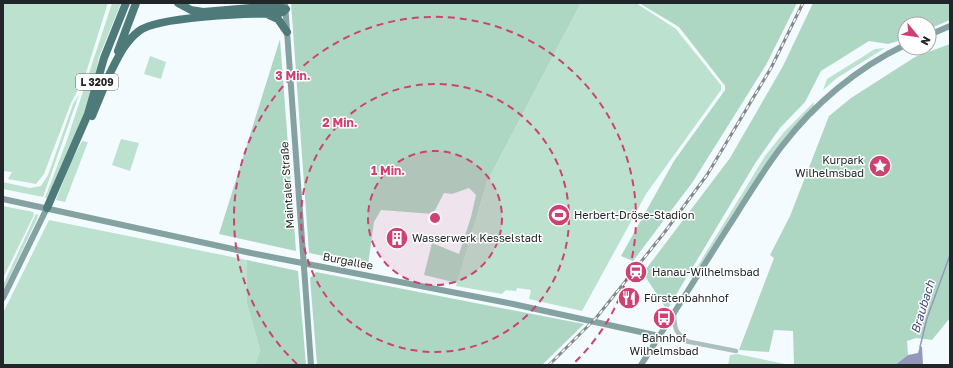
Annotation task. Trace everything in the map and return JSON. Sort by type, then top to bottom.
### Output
[{"type":"highway","name":"L 3209","points":[[47,208],[88,114],[104,58],[126,3]]},
{"type":"highway","name":"L 3209","points":[[67,160],[90,120],[108,79],[136,3]]},
{"type":"highway","points":[[178,3],[191,10],[203,12],[264,8],[278,19],[287,32]]},
{"type":"highway","points":[[108,79],[125,46],[140,30],[145,27],[172,20],[285,6]]},
{"type":"main road","name":"Maintaler Straße","points":[[285,6],[311,365]]},
{"type":"main road","points":[[937,32],[950,26]]},
{"type":"main road","points":[[641,365],[763,174],[790,135],[816,108],[844,84],[880,59],[897,49]]},
{"type":"main road","name":"Burgallee","points":[[3,199],[232,249],[513,304],[659,336]]},
{"type":"main road","name":"L 3209","points":[[3,298],[47,208]]},
{"type":"street","points":[[674,313],[677,334],[690,343]]},
{"type":"street","name":"Burgallee","points":[[659,336],[736,351]]},
{"type":"green space","points":[[3,3],[108,3],[85,76],[71,103],[44,174],[36,184],[8,179],[12,172],[3,171]]},
{"type":"green space","points":[[112,3],[121,3],[99,57],[90,99],[78,130],[47,198],[45,198],[67,140]]},
{"type":"green space","points":[[291,3],[581,3],[487,182],[457,283],[424,275],[432,243],[459,254],[471,217],[476,195],[469,188],[452,194],[444,193],[433,214],[381,210],[374,222],[368,265],[309,253]]},
{"type":"green space","points":[[581,3],[636,3],[676,29],[721,85],[721,90],[646,194],[582,311],[529,299],[531,290],[517,288],[516,291],[506,290],[502,294],[456,286],[487,182]]},
{"type":"green space","points":[[639,3],[797,3],[766,65],[692,183],[633,261],[621,256],[674,161],[725,90],[725,86],[679,27]]},
{"type":"green space","points":[[813,3],[950,3],[950,20],[937,26],[937,16],[897,16],[897,41],[888,44],[869,41],[821,71],[805,102],[780,128],[756,162],[667,310],[643,273],[730,158],[783,66]]},
{"type":"green space","points":[[280,39],[296,251],[219,234]]},
{"type":"green space","name":"Kurpark Wilhelmsbad","points":[[950,44],[950,318],[932,340],[916,338],[907,341],[908,355],[895,365],[794,365],[793,331],[774,330],[769,352],[739,350],[774,258],[770,255],[790,216],[829,116],[851,98],[915,57],[937,56],[937,49]]},
{"type":"green space","points":[[885,48],[837,78],[823,90],[827,79],[875,49]]},
{"type":"green space","points":[[150,56],[166,62],[161,79],[144,74]]},
{"type":"green space","points":[[79,95],[43,197],[3,189],[3,182],[30,188],[41,186],[48,175],[73,104]]},
{"type":"green space","points":[[814,102],[814,107],[788,134],[694,279],[691,277],[765,156],[784,132]]},
{"type":"green space","points":[[121,139],[139,143],[130,171],[112,165]]},
{"type":"green space","points":[[82,141],[88,142],[65,202],[56,200],[71,162]]},
{"type":"green space","points":[[3,206],[33,212],[34,215],[3,278]]},
{"type":"green space","points":[[36,214],[38,215],[37,219],[3,291],[3,285]]},
{"type":"green space","points":[[49,220],[247,260],[247,304],[260,350],[255,365],[3,365],[3,313]]},
{"type":"green space","points":[[247,260],[298,271],[306,365],[255,365],[260,350],[247,304]]},
{"type":"green space","points":[[316,272],[584,324],[542,365],[317,365],[310,278]]},
{"type":"green space","points":[[737,354],[790,365],[728,365],[730,355]]},
{"type":"water","points":[[920,346],[922,347],[923,365],[895,365],[908,355],[918,353]]},
{"type":"waterway","name":"Braubach","points":[[920,347],[927,318],[950,255]]},
{"type":"railway","points":[[549,365],[596,318],[664,233],[707,175],[771,68],[803,3]]},
{"type":"place","name":"Kurpark Wilhelmsbad","points":[[880,166]]},
{"type":"place","name":"Herbert-Dröse-Stadion","points":[[559,215]]},
{"type":"place","name":"Wasserwerk Kesselstadt","points":[[397,238]]},
{"type":"place","name":"Hanau-Wilhelmsbad","points":[[636,272]]},
{"type":"place","name":"Fürstenbahnhof","points":[[629,298]]},
{"type":"place","name":"Bahnhof Wilhelmsbad","points":[[664,318]]}]
